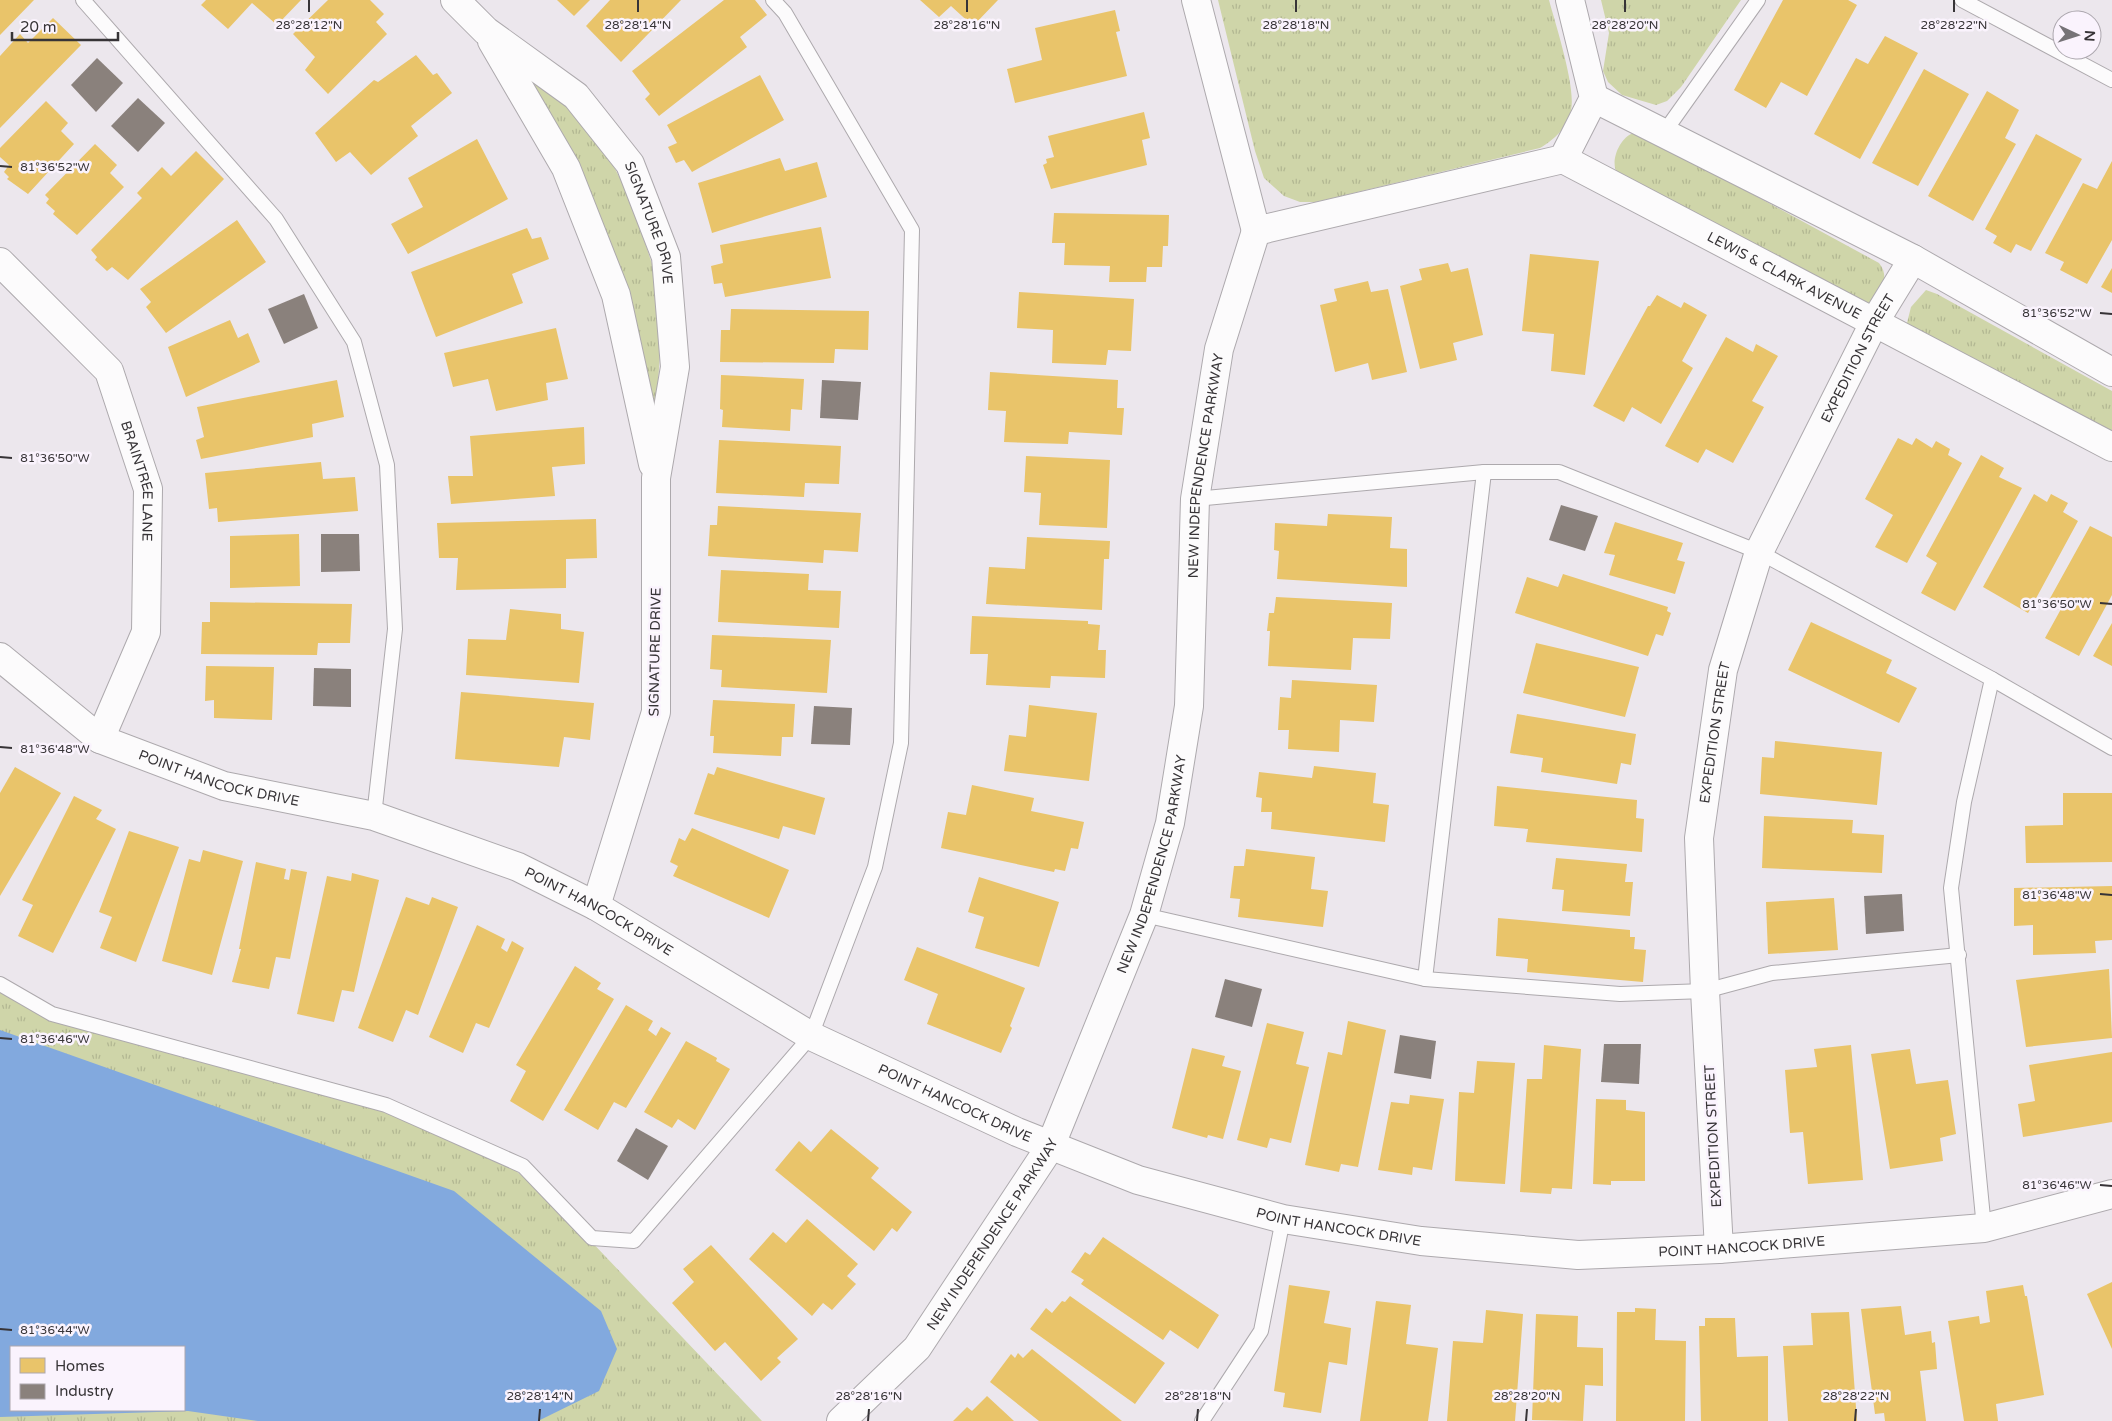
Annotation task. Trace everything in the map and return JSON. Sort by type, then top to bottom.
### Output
[{"type":"street","name":"SIGNATURE DRIVE","points":[[455,0],[486,31],[576,96],[630,164],[666,257],[675,367],[656,478],[656,712],[596,906]]},
{"type":"street","points":[[1196,0],[1256,231],[1563,159],[1594,98],[1570,0]]},
{"type":"street","name":"SIGNATURE DRIVE","points":[[486,31],[566,168],[616,295],[656,478]]},
{"type":"street","points":[[1594,98],[1913,259],[2112,372]]},
{"type":"street","name":"LEWIS & CLARK AVENUE","points":[[1563,159],[2112,447]]},
{"type":"street","name":"NEW INDEPENDENCE PARKWAY","points":[[841,1421],[917,1348],[1050,1147],[1144,915],[1170,823],[1189,706],[1195,499],[1219,349],[1256,231]]},
{"type":"street","name":"EXPEDITION STREET","points":[[1719,1249],[1699,838],[1723,670],[1759,552],[1875,321],[1913,259]]},
{"type":"street","name":"BRAINTREE LANE","points":[[0,262],[109,371],[148,489],[146,632],[100,739]]},
{"type":"street","name":"POINT HANCOCK DRIVE","points":[[0,657],[100,739],[224,786],[374,816],[518,867],[596,906],[811,1036],[1050,1147],[1138,1180],[1283,1219],[1421,1241],[1578,1255],[1719,1249],[1984,1228],[2112,1194]]},
{"type":"lane","points":[[83,0],[276,219],[354,342],[387,465],[395,629],[374,816]]},
{"type":"lane","points":[[0,984],[52,1014],[386,1105],[523,1166],[592,1238],[634,1241],[811,1036],[875,867],[901,742],[912,230],[785,13],[773,0]]},
{"type":"lane","points":[[1663,134],[1758,0]]},
{"type":"lane","points":[[1962,0],[2112,80]]},
{"type":"lane","points":[[1195,499],[1484,472],[1559,472],[1759,552],[1992,679],[2112,748]]},
{"type":"lane","points":[[1425,978],[1484,472]]},
{"type":"lane","points":[[1984,1228],[1959,955],[1950,888],[1964,802],[1992,679]]},
{"type":"lane","points":[[1144,915],[1425,978],[1620,994],[1705,991],[1772,972],[1959,955]]},
{"type":"lane","points":[[1202,1421],[1261,1331],[1283,1219]]},
{"type":"green space","points":[[1218,0],[1549,0],[1571,87],[1571,110],[1567,122],[1560,132],[1540,148],[1316,202],[1300,202],[1284,196],[1264,178],[1255,151]]},
{"type":"green space","points":[[1601,0],[1741,0],[1681,87],[1667,101],[1656,105],[1622,95],[1608,82],[1603,71],[1609,33]]},
{"type":"green space","points":[[517,65],[547,82],[610,159],[631,200],[653,267],[660,352],[657,399],[654,402],[650,402]]},
{"type":"green space","points":[[1633,133],[1640,133],[1879,263],[1884,275],[1880,290],[1869,305],[1616,171],[1615,161],[1618,149],[1624,139]]},
{"type":"green space","points":[[1926,290],[1937,294],[2112,391],[2112,443],[1906,327],[1911,307]]},
{"type":"green space","points":[[0,987],[50,1016],[390,1113],[515,1170],[566,1215],[762,1421],[0,1421]]},
{"type":"water","points":[[0,1030],[454,1191],[601,1311],[617,1349],[599,1391],[538,1421],[258,1421],[188,1411],[0,1417]]},
{"type":"building: Homes","points":[[0,0],[34,0],[0,35]]},
{"type":"building: Homes","points":[[206,0],[301,0],[277,25],[252,3],[228,29],[201,5]]},
{"type":"building: Homes","points":[[328,0],[370,0],[384,14],[376,22],[387,34],[328,94],[305,70],[315,57],[293,34]]},
{"type":"building: Homes","points":[[557,0],[590,0],[574,16]]},
{"type":"building: Homes","points":[[610,0],[681,0],[621,62],[586,26]]},
{"type":"building: Homes","points":[[724,0],[755,0],[767,15],[740,37],[747,47],[659,116],[645,99],[650,94],[632,71]]},
{"type":"building: Homes","points":[[920,0],[998,0],[973,26],[951,6],[939,17]]},
{"type":"building: Homes","points":[[1783,0],[1848,0],[1857,5],[1807,96],[1781,82],[1766,108],[1734,90]]},
{"type":"building: Homes","points":[[1115,10],[1120,31],[1116,32],[1127,76],[1015,103],[1007,69],[1042,60],[1035,28]]},
{"type":"building: Homes","points":[[53,18],[81,45],[0,128],[0,56],[20,34],[28,43]]},
{"type":"building: Homes","points":[[1885,36],[1918,53],[1860,159],[1814,134],[1856,58],[1868,64]]},
{"type":"building: Homes","points":[[416,55],[433,75],[437,73],[452,93],[411,126],[418,136],[371,175],[350,152],[336,162],[315,133],[374,80],[378,82]]},
{"type":"building: Homes","points":[[1924,69],[1969,94],[1918,186],[1872,163]]},
{"type":"building: Homes","points":[[760,75],[784,120],[692,172],[684,160],[676,163],[668,147],[677,143],[667,125]]},
{"type":"building: Homes","points":[[1987,91],[2019,110],[2005,138],[2016,144],[1973,221],[1928,196]]},
{"type":"building: Homes","points":[[46,101],[68,123],[61,131],[74,144],[28,194],[7,179],[9,177],[4,172],[9,165],[0,157],[0,148]]},
{"type":"building: Homes","points":[[1144,112],[1150,138],[1142,140],[1147,165],[1051,189],[1043,165],[1047,163],[1046,159],[1054,157],[1048,136]]},
{"type":"building: Homes","points":[[2036,134],[2082,159],[2031,251],[2016,244],[2011,253],[1993,243],[1997,236],[1985,229]]},
{"type":"building: Homes","points":[[477,139],[508,199],[408,254],[391,224],[423,207],[408,178]]},
{"type":"building: Homes","points":[[95,144],[117,165],[110,173],[124,187],[77,235],[53,214],[55,211],[46,203],[49,199],[45,195]]},
{"type":"building: Homes","points":[[196,151],[224,179],[128,280],[112,267],[107,271],[95,260],[97,257],[91,250],[142,198],[137,193],[162,167],[171,176]]},
{"type":"building: Homes","points":[[780,158],[785,171],[817,162],[827,197],[712,233],[698,183]]},
{"type":"building: Homes","points":[[2112,161],[2112,240],[2087,284],[2060,270],[2064,262],[2045,253],[2083,183],[2097,189]]},
{"type":"building: Homes","points":[[1054,213],[1169,215],[1168,246],[1163,246],[1162,267],[1147,267],[1146,282],[1109,282],[1110,266],[1064,265],[1065,243],[1052,243]]},
{"type":"building: Homes","points":[[237,220],[266,262],[166,333],[146,307],[151,302],[140,289]]},
{"type":"building: Homes","points":[[821,227],[831,278],[725,297],[722,283],[714,284],[711,266],[723,263],[720,245]]},
{"type":"building: Homes","points":[[527,228],[532,239],[541,237],[549,259],[512,274],[523,303],[436,337],[411,272]]},
{"type":"building: Homes","points":[[1530,254],[1599,261],[1585,375],[1551,371],[1554,334],[1522,331]]},
{"type":"building: Homes","points":[[1448,263],[1451,272],[1468,268],[1483,335],[1453,343],[1457,360],[1420,369],[1400,286],[1422,280],[1419,269]]},
{"type":"building: Homes","points":[[2112,268],[2112,293],[2101,287]]},
{"type":"building: Homes","points":[[1368,281],[1371,292],[1388,289],[1407,372],[1372,380],[1368,363],[1335,372],[1320,305],[1337,301],[1334,289]]},
{"type":"building: Homes","points":[[1019,292],[1134,299],[1131,351],[1108,350],[1106,365],[1052,363],[1053,330],[1017,328]]},
{"type":"building: Homes","points":[[1657,295],[1681,308],[1684,302],[1707,315],[1682,361],[1693,368],[1661,424],[1632,407],[1624,422],[1593,406],[1648,306],[1650,306]]},
{"type":"building: Homes","points":[[731,309],[869,311],[868,350],[835,349],[834,363],[720,362],[721,330],[730,330]]},
{"type":"building: Homes","points":[[230,320],[238,338],[248,333],[260,362],[186,397],[168,347]]},
{"type":"building: Homes","points":[[556,328],[568,379],[546,383],[548,400],[496,411],[488,379],[453,387],[444,353]]},
{"type":"building: Homes","points":[[1726,337],[1753,352],[1756,344],[1778,356],[1752,401],[1764,407],[1733,463],[1706,449],[1698,463],[1665,446]]},
{"type":"building: Homes","points":[[990,372],[1118,380],[1117,408],[1124,408],[1122,435],[1069,432],[1068,444],[1004,442],[1006,411],[988,410]]},
{"type":"building: Homes","points":[[721,375],[804,379],[802,410],[791,409],[790,431],[722,427],[723,410],[720,409]]},
{"type":"building: Homes","points":[[337,380],[344,417],[312,424],[313,437],[201,459],[196,440],[204,437],[197,407]]},
{"type":"building: Homes","points":[[584,427],[585,464],[552,467],[555,496],[451,504],[448,476],[473,476],[470,436]]},
{"type":"building: Homes","points":[[1898,438],[1912,445],[1916,438],[1932,448],[1936,441],[1950,449],[1948,455],[1962,463],[1907,563],[1875,547],[1893,515],[1865,499]]},
{"type":"building: Homes","points":[[719,440],[841,446],[839,484],[805,483],[804,497],[716,493]]},
{"type":"building: Homes","points":[[1981,455],[2004,468],[1999,477],[2022,488],[1955,611],[1921,593],[1937,563],[1926,556]]},
{"type":"building: Homes","points":[[1026,456],[1110,460],[1107,528],[1039,525],[1041,493],[1024,492]]},
{"type":"building: Homes","points":[[321,462],[323,479],[355,477],[358,511],[218,522],[217,508],[209,509],[205,473]]},
{"type":"building: Homes","points":[[2034,494],[2047,502],[2051,494],[2068,503],[2063,512],[2078,521],[2028,613],[1983,587]]},
{"type":"building: Homes","points":[[718,506],[861,513],[858,552],[824,550],[823,563],[708,556],[710,525],[717,525]]},
{"type":"building: Homes","points":[[1328,514],[1392,517],[1390,548],[1407,549],[1407,587],[1277,579],[1279,551],[1274,550],[1275,523],[1327,526]]},
{"type":"building: Homes","points":[[596,519],[597,558],[566,559],[566,588],[456,590],[458,558],[439,558],[437,523]]},
{"type":"building: Homes","points":[[1615,522],[1683,543],[1677,560],[1685,562],[1675,594],[1609,575],[1615,555],[1604,553]]},
{"type":"building: Homes","points":[[2090,526],[2112,537],[2112,595],[2079,656],[2045,638],[2061,609],[2048,602]]},
{"type":"building: Homes","points":[[299,534],[300,586],[230,588],[230,536]]},
{"type":"building: Homes","points":[[1027,537],[1110,541],[1109,559],[1104,559],[1102,610],[986,604],[989,567],[1025,569]]},
{"type":"building: Homes","points":[[721,570],[809,574],[808,590],[841,591],[839,628],[718,622]]},
{"type":"building: Homes","points":[[1563,574],[1668,607],[1667,611],[1671,613],[1663,636],[1656,634],[1648,656],[1515,613],[1527,577],[1558,587]]},
{"type":"building: Homes","points":[[1276,597],[1392,603],[1390,639],[1353,638],[1351,670],[1268,666],[1270,631],[1267,631],[1269,613],[1274,613]]},
{"type":"building: Homes","points":[[210,602],[352,604],[350,643],[318,643],[317,655],[201,654],[202,622],[210,622]]},
{"type":"building: Homes","points":[[510,609],[561,614],[561,629],[584,632],[579,683],[466,675],[468,639],[506,640]]},
{"type":"building: Homes","points":[[972,616],[1088,621],[1088,624],[1100,625],[1098,650],[1106,650],[1105,678],[1051,676],[1050,688],[986,685],[988,654],[970,654]]},
{"type":"building: Homes","points":[[1811,622],[1892,660],[1886,673],[1917,688],[1899,723],[1788,670]]},
{"type":"building: Homes","points":[[2112,623],[2112,666],[2093,656]]},
{"type":"building: Homes","points":[[712,635],[831,640],[827,693],[721,687],[722,670],[710,669]]},
{"type":"building: Homes","points":[[1536,643],[1639,667],[1625,717],[1523,693]]},
{"type":"building: Homes","points":[[206,666],[274,667],[272,720],[214,718],[214,700],[205,701]]},
{"type":"building: Homes","points":[[1292,680],[1377,685],[1374,722],[1340,720],[1339,752],[1288,749],[1289,730],[1278,730],[1280,697],[1291,698]]},
{"type":"building: Homes","points":[[461,692],[594,703],[590,740],[564,737],[559,767],[455,759]]},
{"type":"building: Homes","points":[[713,700],[795,704],[793,737],[782,737],[781,756],[713,753],[714,736],[710,736]]},
{"type":"building: Homes","points":[[1029,705],[1097,713],[1089,781],[1004,771],[1009,735],[1026,737]]},
{"type":"building: Homes","points":[[1517,714],[1636,734],[1631,765],[1621,763],[1617,784],[1541,772],[1543,758],[1510,753]]},
{"type":"building: Homes","points":[[1775,741],[1882,752],[1877,805],[1760,794],[1762,757],[1774,758]]},
{"type":"building: Homes","points":[[1314,766],[1376,773],[1373,803],[1389,805],[1385,842],[1271,829],[1272,812],[1261,812],[1262,798],[1256,797],[1259,772],[1312,778]]},
{"type":"building: Homes","points":[[15,767],[61,793],[0,896],[0,793]]},
{"type":"building: Homes","points":[[717,767],[825,798],[815,835],[783,826],[779,839],[694,814],[708,773],[714,775]]},
{"type":"building: Homes","points":[[972,785],[1034,798],[1031,811],[1084,822],[1078,849],[1071,848],[1065,871],[1055,869],[1054,872],[941,848],[948,812],[966,815]]},
{"type":"building: Homes","points":[[1497,786],[1637,800],[1636,818],[1644,819],[1642,852],[1526,842],[1528,829],[1494,826]]},
{"type":"building: Homes","points":[[2063,793],[2112,793],[2112,862],[2026,863],[2025,826],[2063,825]]},
{"type":"building: Homes","points":[[74,796],[102,810],[96,819],[116,829],[53,953],[18,936],[33,905],[22,900]]},
{"type":"building: Homes","points":[[1764,816],[1853,820],[1852,833],[1884,835],[1882,873],[1762,868]]},
{"type":"building: Homes","points":[[692,828],[789,870],[769,918],[673,876],[678,866],[670,862],[679,838],[685,841]]},
{"type":"building: Homes","points":[[129,831],[179,847],[136,962],[100,948],[112,917],[99,912]]},
{"type":"building: Homes","points":[[1246,849],[1315,857],[1311,889],[1328,891],[1323,927],[1238,917],[1240,899],[1230,898],[1234,866],[1244,866]]},
{"type":"building: Homes","points":[[203,850],[243,861],[212,975],[162,961],[189,859],[200,862]]},
{"type":"building: Homes","points":[[1556,858],[1627,864],[1625,882],[1633,882],[1630,916],[1562,911],[1564,890],[1552,889]]},
{"type":"building: Homes","points":[[256,862],[286,869],[284,879],[289,880],[291,869],[307,872],[290,959],[276,957],[269,989],[232,982],[241,949],[239,949]]},
{"type":"building: Homes","points":[[352,873],[379,880],[354,992],[342,990],[334,1022],[297,1014],[327,876],[351,881]]},
{"type":"building: Homes","points":[[979,877],[1059,902],[1039,967],[975,948],[984,917],[968,912]]},
{"type":"building: Homes","points":[[2112,886],[2112,940],[2095,941],[2096,953],[2033,955],[2033,925],[2014,926],[2014,888]]},
{"type":"building: Homes","points":[[406,897],[429,905],[432,897],[458,907],[418,1015],[406,1010],[393,1042],[358,1028]]},
{"type":"building: Homes","points":[[1834,898],[1838,950],[1768,954],[1766,902]]},
{"type":"building: Homes","points":[[1498,918],[1630,930],[1630,937],[1635,937],[1634,949],[1646,950],[1643,982],[1527,972],[1528,959],[1496,956]]},
{"type":"building: Homes","points":[[477,925],[505,939],[501,948],[507,952],[512,941],[524,948],[489,1028],[476,1023],[463,1053],[429,1037]]},
{"type":"building: Homes","points":[[917,947],[1025,988],[1010,1026],[1012,1028],[1001,1053],[927,1024],[938,994],[904,980]]},
{"type":"building: Homes","points":[[575,966],[601,983],[597,989],[614,999],[543,1121],[510,1101],[526,1071],[516,1065]]},
{"type":"building: Homes","points":[[2109,969],[2112,1038],[2026,1047],[2016,980]]},
{"type":"building: Homes","points":[[626,1005],[653,1021],[648,1030],[656,1036],[661,1027],[671,1033],[626,1108],[614,1102],[598,1130],[564,1110]]},
{"type":"building: Homes","points":[[1348,1021],[1386,1030],[1358,1167],[1341,1164],[1339,1172],[1305,1165],[1328,1052],[1342,1055]]},
{"type":"building: Homes","points":[[1267,1023],[1304,1032],[1296,1064],[1309,1067],[1291,1143],[1270,1138],[1267,1148],[1237,1140]]},
{"type":"building: Homes","points":[[686,1041],[717,1058],[716,1061],[730,1069],[695,1130],[678,1119],[672,1128],[644,1112]]},
{"type":"building: Homes","points":[[1544,1045],[1581,1049],[1572,1189],[1552,1188],[1551,1194],[1520,1192],[1527,1079],[1542,1079]]},
{"type":"building: Homes","points":[[1851,1045],[1863,1180],[1808,1184],[1803,1132],[1790,1133],[1785,1070],[1817,1067],[1814,1049]]},
{"type":"building: Homes","points":[[1192,1048],[1225,1056],[1222,1066],[1241,1071],[1223,1139],[1208,1135],[1207,1138],[1172,1128]]},
{"type":"building: Homes","points":[[1910,1049],[1916,1084],[1948,1080],[1956,1134],[1940,1138],[1943,1161],[1890,1169],[1871,1054]]},
{"type":"building: Homes","points":[[2112,1052],[2112,1122],[2023,1137],[2018,1104],[2035,1101],[2029,1065]]},
{"type":"building: Homes","points":[[1477,1061],[1515,1063],[1505,1184],[1455,1181],[1459,1092],[1474,1093]]},
{"type":"building: Homes","points":[[1410,1095],[1444,1099],[1432,1170],[1413,1167],[1412,1175],[1378,1170],[1391,1102],[1409,1104]]},
{"type":"building: Homes","points":[[1596,1099],[1626,1100],[1626,1110],[1645,1112],[1645,1181],[1611,1181],[1611,1185],[1593,1184]]},
{"type":"building: Homes","points":[[831,1129],[879,1168],[871,1178],[912,1212],[897,1232],[892,1228],[874,1251],[775,1170],[799,1141],[811,1152]]},
{"type":"building: Homes","points":[[807,1219],[858,1264],[847,1276],[856,1284],[832,1310],[823,1303],[812,1316],[749,1259],[773,1232],[786,1243]]},
{"type":"building: Homes","points":[[1103,1237],[1219,1315],[1198,1349],[1170,1330],[1163,1340],[1081,1284],[1084,1280],[1071,1272],[1085,1252],[1090,1255]]},
{"type":"building: Homes","points":[[711,1245],[798,1339],[777,1358],[781,1362],[761,1381],[725,1342],[715,1351],[672,1303],[694,1282],[683,1269]]},
{"type":"building: Homes","points":[[2112,1282],[2112,1349],[2087,1294]]},
{"type":"building: Homes","points":[[1289,1285],[1330,1291],[1324,1323],[1351,1328],[1347,1365],[1329,1362],[1321,1413],[1283,1407],[1285,1393],[1274,1391]]},
{"type":"building: Homes","points":[[2023,1285],[2025,1296],[2027,1296],[2044,1395],[1996,1404],[1998,1421],[1964,1421],[1948,1321],[1979,1316],[1980,1324],[1990,1322],[1986,1291]]},
{"type":"building: Homes","points":[[1070,1296],[1165,1363],[1135,1404],[1030,1329],[1046,1308],[1052,1313],[1062,1301],[1065,1302]]},
{"type":"building: Homes","points":[[1376,1301],[1411,1305],[1406,1344],[1438,1348],[1428,1421],[1360,1421]]},
{"type":"building: Homes","points":[[1901,1306],[1905,1335],[1931,1331],[1932,1343],[1935,1342],[1937,1369],[1920,1371],[1926,1421],[1885,1421],[1884,1413],[1875,1414],[1861,1309]]},
{"type":"building: Homes","points":[[1635,1308],[1656,1309],[1655,1340],[1686,1341],[1685,1421],[1616,1421],[1617,1312],[1635,1312]]},
{"type":"building: Homes","points":[[1486,1310],[1523,1314],[1515,1421],[1447,1421],[1453,1341],[1483,1343]]},
{"type":"building: Homes","points":[[1849,1312],[1857,1421],[1788,1421],[1783,1346],[1813,1345],[1811,1313]]},
{"type":"building: Homes","points":[[1536,1314],[1578,1316],[1577,1347],[1603,1348],[1603,1386],[1585,1385],[1583,1421],[1532,1420]]},
{"type":"building: Homes","points":[[1705,1318],[1735,1318],[1737,1357],[1768,1356],[1768,1421],[1701,1421],[1699,1326],[1705,1326]]},
{"type":"building: Homes","points":[[1032,1349],[1122,1421],[1039,1421],[990,1382],[1011,1354],[1015,1358],[1018,1353],[1023,1358]]},
{"type":"building: Homes","points":[[987,1396],[1014,1421],[953,1421],[967,1407],[972,1411]]},
{"type":"building: Industry","points":[[97,58],[123,83],[96,112],[71,85]]},
{"type":"building: Industry","points":[[138,98],[165,123],[138,152],[111,126]]},
{"type":"building: Industry","points":[[304,294],[318,328],[284,344],[268,309]]},
{"type":"building: Industry","points":[[822,380],[861,382],[858,420],[820,418]]},
{"type":"building: Industry","points":[[1561,505],[1598,516],[1585,551],[1549,540]]},
{"type":"building: Industry","points":[[321,534],[359,534],[360,571],[321,572]]},
{"type":"building: Industry","points":[[314,668],[351,669],[351,707],[313,706]]},
{"type":"building: Industry","points":[[814,706],[852,708],[850,745],[811,744]]},
{"type":"building: Industry","points":[[1902,894],[1904,931],[1866,934],[1864,896]]},
{"type":"building: Industry","points":[[1225,979],[1262,989],[1252,1027],[1215,1017]]},
{"type":"building: Industry","points":[[1400,1035],[1436,1041],[1431,1079],[1394,1073]]},
{"type":"building: Industry","points":[[1604,1044],[1641,1044],[1639,1084],[1601,1082]]},
{"type":"building: Industry","points":[[636,1128],[668,1146],[648,1180],[617,1161]]}]
